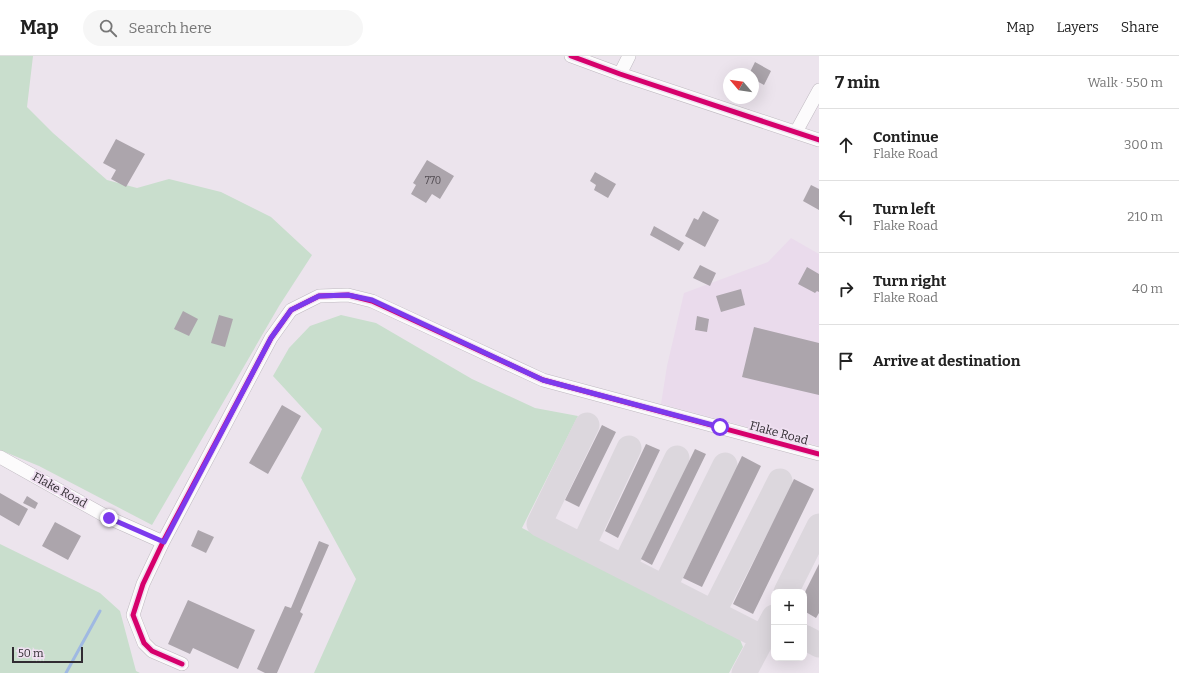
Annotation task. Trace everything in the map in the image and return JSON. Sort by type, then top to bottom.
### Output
[{"type":"street","points":[[571,56],[620,74],[819,140]]},
{"type":"street","points":[[620,74],[629,56]]},
{"type":"street","points":[[796,132],[819,90]]},
{"type":"street","name":"Flake Road","points":[[182,664],[152,651],[144,643],[133,615],[143,584],[271,338],[291,310],[319,296],[348,295],[372,300],[543,380],[819,454]]},
{"type":"street","name":"Flake Road","points":[[0,457],[109,518],[164,542]]},
{"type":"shaded area","points":[[791,238],[819,254],[819,446],[661,404],[667,366],[684,293],[768,262]]},
{"type":"green space","points":[[0,56],[33,56],[27,107],[53,133],[107,180],[137,188],[169,179],[221,192],[271,217],[312,255],[279,306],[152,525],[39,466],[0,450]]},
{"type":"green space","points":[[341,315],[376,323],[472,379],[535,408],[578,416],[522,528],[739,637],[743,647],[729,673],[314,673],[356,579],[301,478],[322,429],[273,376],[289,348],[310,326]]},
{"type":"green space","points":[[0,544],[100,593],[120,611],[136,671],[140,673],[0,673]]},
{"type":"building","points":[[755,62],[771,71],[764,85],[759,82],[759,68],[752,68]]},
{"type":"building","points":[[116,139],[145,154],[126,187],[111,179],[116,170],[103,163]]},
{"type":"building","points":[[427,160],[454,176],[440,199],[432,194],[426,203],[411,194],[416,185],[413,183]]},
{"type":"building","points":[[595,172],[616,184],[608,198],[594,190],[596,185],[590,181]]},
{"type":"building","points":[[811,185],[819,189],[819,210],[803,201]]},
{"type":"building","points":[[703,211],[719,220],[705,247],[685,236],[694,218],[698,220]]},
{"type":"building","points":[[654,226],[684,243],[679,251],[650,235]]},
{"type":"building","points":[[700,265],[716,273],[710,286],[693,278]]},
{"type":"building","points":[[807,267],[819,274],[819,292],[817,291],[815,293],[798,284]]},
{"type":"building","points":[[741,289],[745,305],[721,312],[716,296]]},
{"type":"building","points":[[183,311],[198,319],[189,336],[174,329]]},
{"type":"building","points":[[219,315],[233,319],[225,347],[211,343]]},
{"type":"building","points":[[697,316],[709,319],[707,332],[695,330]]},
{"type":"building","points":[[754,327],[819,343],[819,395],[742,377]]},
{"type":"building","points":[[282,405],[301,416],[268,474],[249,463]]},
{"type":"building","points":[[602,425],[616,432],[579,507],[565,500]]},
{"type":"building","points":[[646,444],[660,450],[618,538],[605,531]]},
{"type":"building","points":[[695,449],[706,454],[652,565],[641,559]]},
{"type":"building","points":[[742,456],[761,466],[702,587],[683,578]]},
{"type":"building","points":[[794,479],[814,489],[753,614],[733,604]]},
{"type":"building","points":[[0,493],[28,509],[19,526],[0,515]]},
{"type":"building","points":[[27,496],[38,503],[35,509],[23,503]]},
{"type":"building","points":[[55,522],[81,536],[68,560],[42,546]]},
{"type":"building","points":[[198,530],[214,537],[206,553],[191,546]]},
{"type":"building","points":[[319,541],[329,545],[300,612],[303,614],[277,673],[265,673],[257,669],[285,606],[291,608]]},
{"type":"building","points":[[819,564],[819,613],[816,618],[807,613],[806,589]]},
{"type":"building","points":[[188,600],[255,630],[238,669],[193,648],[190,654],[168,644]]},
{"type":"waterway","points":[[66,673],[100,611]]},
{"type":"taxiway","points":[[587,425],[539,524],[763,638]]},
{"type":"taxiway","points":[[583,546],[629,448]]},
{"type":"taxiway","points":[[624,567],[677,458]]},
{"type":"taxiway","points":[[664,588],[725,465]]},
{"type":"taxiway","points":[[713,613],[780,481]]},
{"type":"taxiway","points":[[788,589],[819,526]]},
{"type":"taxiway","points":[[744,673],[771,623]]},
{"type":"taxiway","points":[[807,639],[819,645]]},
{"type":"cycle path","points":[[571,56],[620,74],[819,140]]},
{"type":"cycle path","points":[[182,664],[152,651],[144,643],[133,615],[143,584],[163,542],[271,338],[291,310],[319,296],[348,295],[372,301],[543,380],[819,454]]},
{"type":"route","points":[[109,518],[164,542],[271,338],[291,310],[319,296],[348,295],[372,300],[543,380],[720,427]]}]
